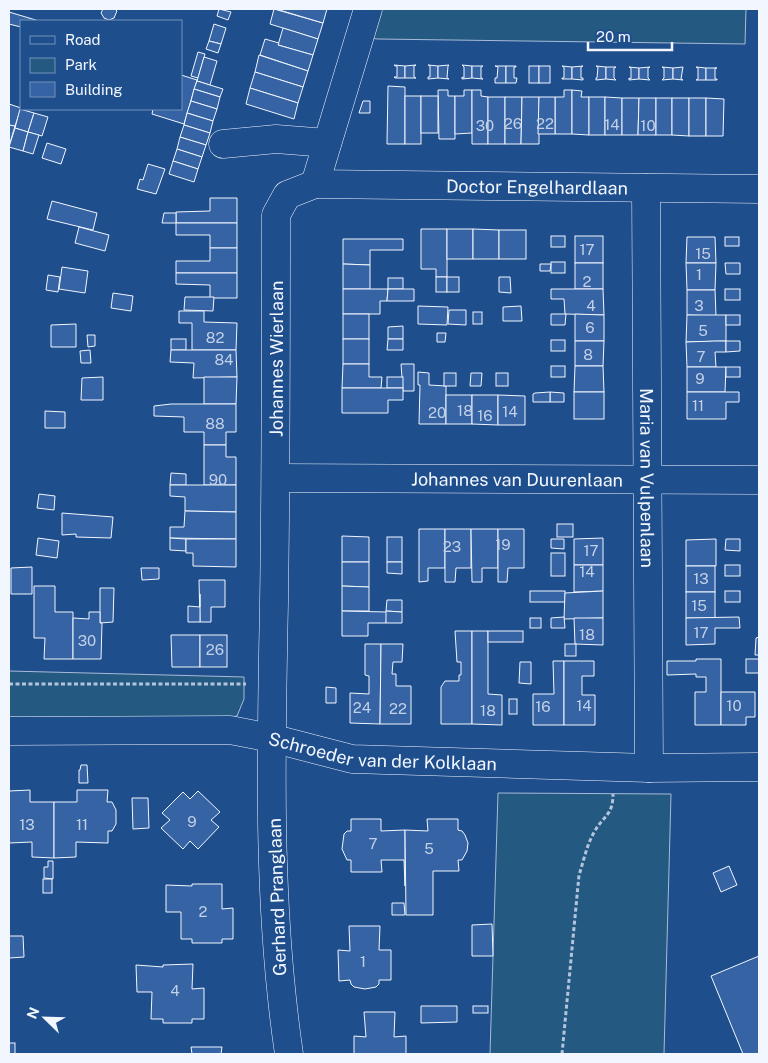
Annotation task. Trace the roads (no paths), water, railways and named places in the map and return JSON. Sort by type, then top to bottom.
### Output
[{"type":"street","points":[[315,184],[368,9]]},
{"type":"street","points":[[223,144],[276,139],[327,143]]},
{"type":"street","name":"Doctor Engelhardlaan","points":[[315,184],[759,188]]},
{"type":"street","name":"Johannes Wierlaan","points":[[271,738],[276,478],[276,215],[287,195],[315,184]]},
{"type":"street","name":"Maria van Vulpenlaan","points":[[646,188],[649,768]]},
{"type":"street","name":"Johannes van Duurenlaan","points":[[276,478],[759,480]]},
{"type":"street","name":"Schroeder van der Kolklaan","points":[[9,731],[230,730],[271,738],[352,759],[649,768],[759,767]]},
{"type":"street","name":"Gerhard Pranglaan","points":[[271,738],[274,906],[282,1004],[290,1054]]}]
